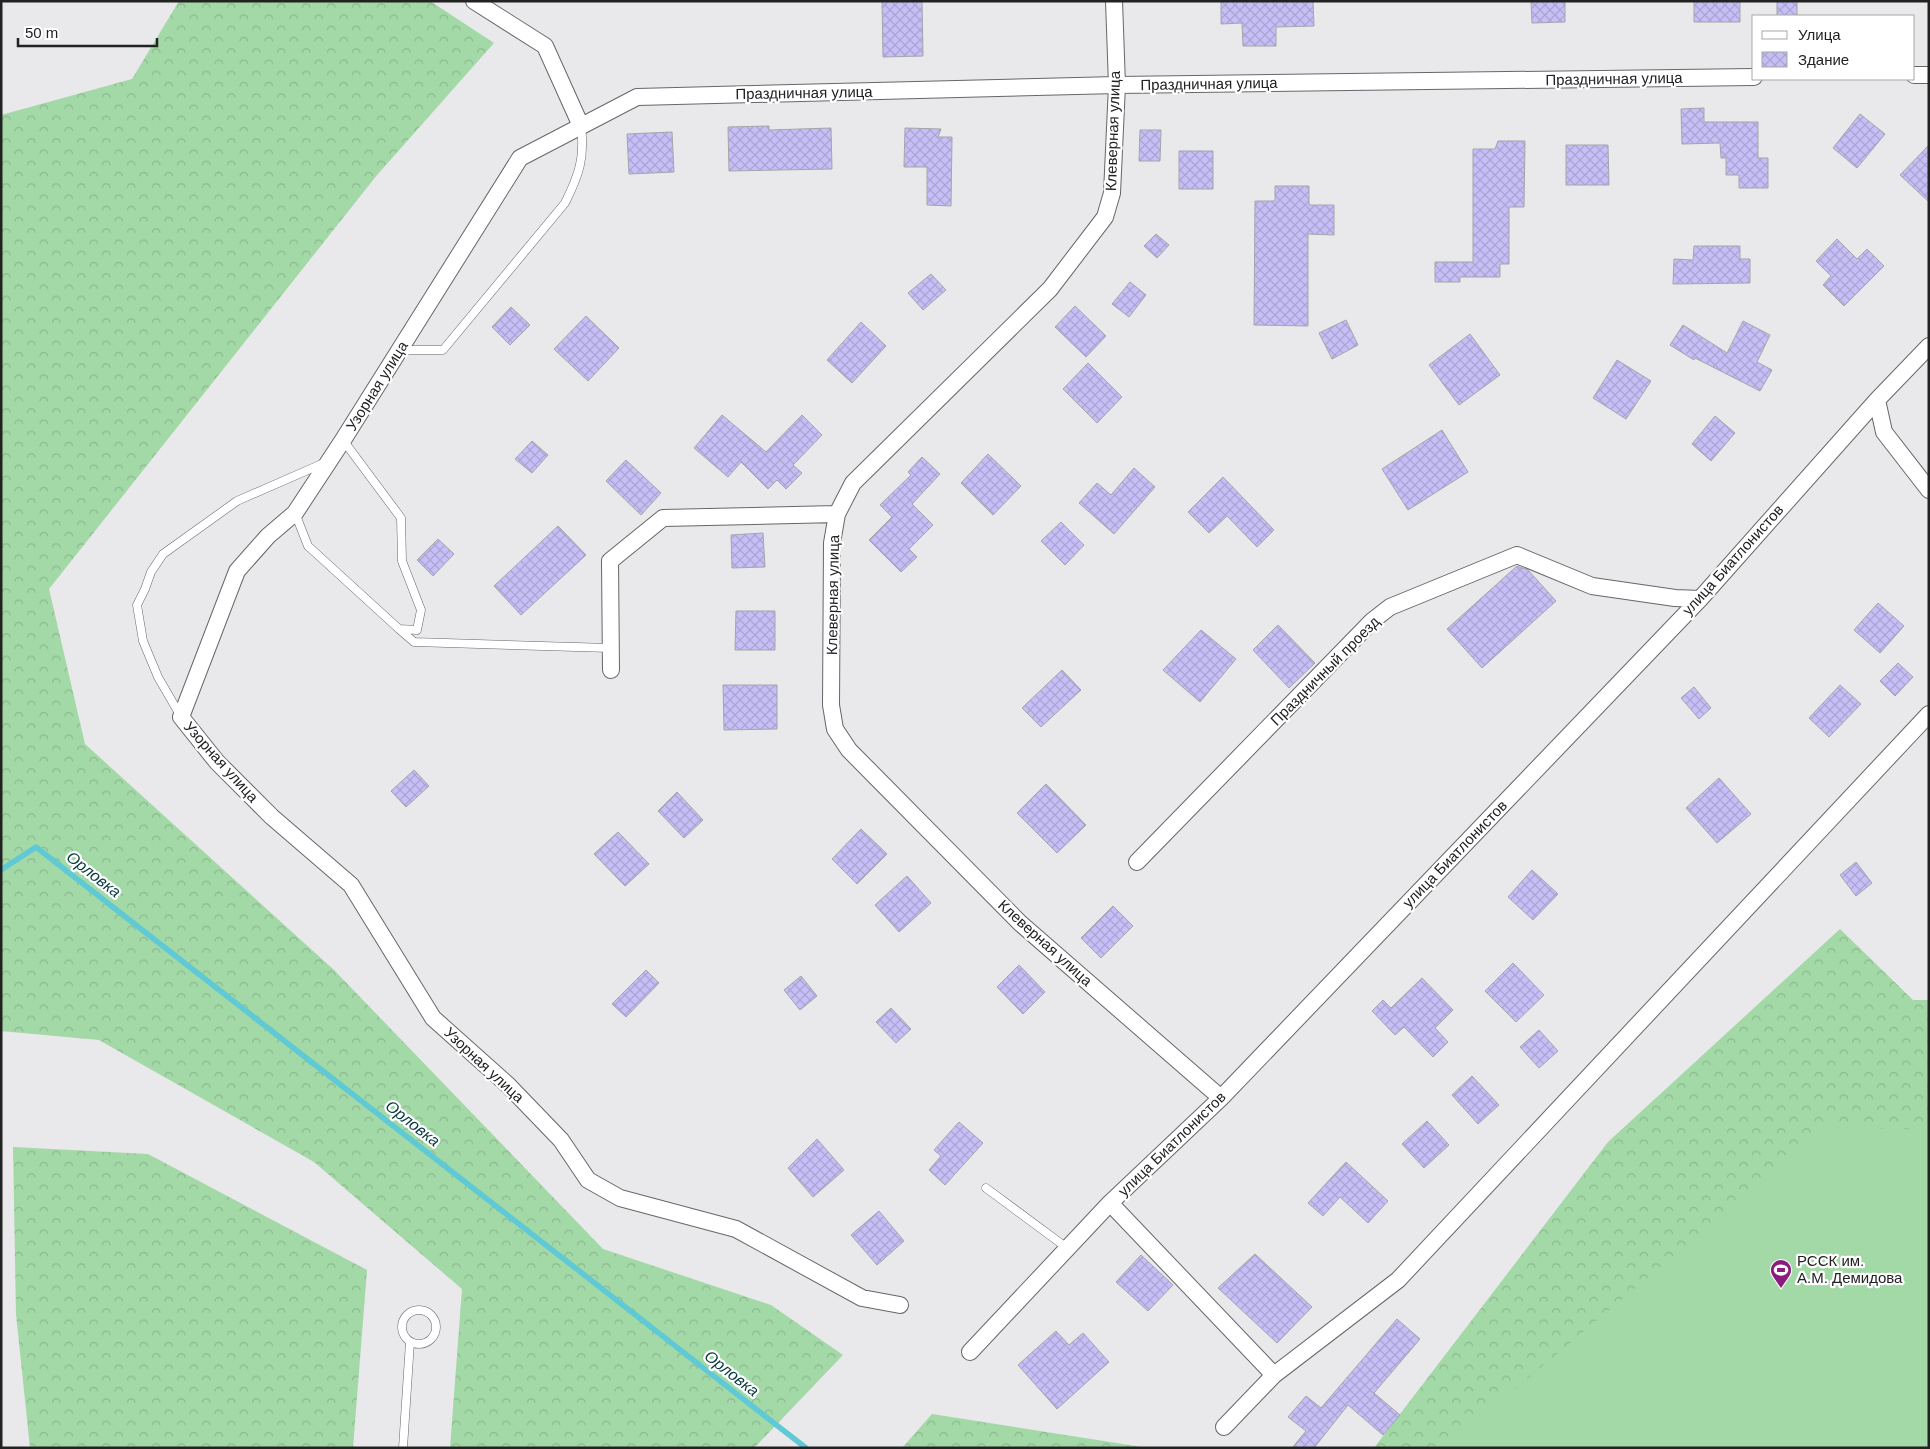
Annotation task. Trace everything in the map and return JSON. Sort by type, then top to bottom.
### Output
[{"type":"street","points":[[474,1],[545,46],[582,126]]},
{"type":"street","name":"Клеверная улица","points":[[1114,1],[1117,85],[1112,193],[1105,217],[1050,289],[853,483],[837,514],[832,552],[831,705],[835,729],[849,750],[1020,923],[1221,1098]]},
{"type":"street","points":[[1915,75],[1929,75]]},
{"type":"street","name":"Праздничная улица","points":[[582,126],[637,98],[1117,85],[1752,77]]},
{"type":"street","name":"Узорная улица","points":[[582,126],[520,158],[295,513],[268,536],[237,572],[182,717],[217,762],[272,817],[351,885],[432,1018],[508,1085],[548,1126],[561,1140],[588,1180],[620,1198],[736,1229],[862,1298],[900,1305]]},
{"type":"street","name":"улица Биатлонистов","points":[[970,1352],[1110,1203],[1221,1098],[1700,599],[1877,400],[1929,346]]},
{"type":"street","points":[[1877,400],[1884,432],[1929,490]]},
{"type":"street","points":[[610,670],[610,561],[663,518],[837,514]]},
{"type":"street","name":"Праздничный проезд","points":[[1137,862],[1372,621],[1390,608],[1517,555],[1592,586],[1675,598],[1700,599]]},
{"type":"street","points":[[1224,1427],[1274,1375],[1398,1280],[1929,714]]},
{"type":"street","points":[[1110,1203],[1274,1375]]},
{"type":"lane","points":[[400,350],[443,350],[565,203],[579,176],[584,149],[582,126]]},
{"type":"lane","points":[[343,440],[401,518],[402,562],[421,610],[417,630],[399,629]]},
{"type":"lane","points":[[182,717],[158,677],[143,641],[137,605],[151,572],[163,554],[237,501],[331,459]]},
{"type":"lane","points":[[295,513],[308,546],[414,642],[610,648]]},
{"type":"lane","points":[[986,1188],[1067,1248]]},
{"type":"lane","points":[[403,1448],[410,1342],[403,1333],[405,1317],[414,1311],[425,1311],[436,1324],[434,1335],[431,1340],[421,1344],[410,1342]]},
{"type":"green space","points":[[179,1],[430,1],[494,43],[377,175],[49,589],[85,744],[334,970],[603,1249],[771,1305],[843,1355],[754,1448],[450,1448],[462,1289],[314,1162],[99,1040],[1,1031],[1,115],[132,79]]},
{"type":"green space","points":[[1840,929],[1913,1000],[1929,1000],[1929,1448],[1374,1448],[1608,1142]]},
{"type":"green space","name":"РССК им. А.М. Демидова","points":[[1827,1127],[1929,1130],[1929,1448],[1445,1448]]},
{"type":"green space","points":[[13,1147],[148,1154],[367,1270],[353,1448],[30,1448],[16,1314]]},
{"type":"green space","points":[[932,1414],[1142,1447],[1142,1448],[902,1448]]},
{"type":"building","points":[[882,1],[922,1],[923,56],[883,57]]},
{"type":"building","points":[[1221,1],[1313,1],[1314,26],[1276,27],[1276,46],[1243,46],[1242,23],[1221,24]]},
{"type":"building","points":[[1531,1],[1565,1],[1565,22],[1532,23]]},
{"type":"building","points":[[1694,1],[1740,1],[1740,22],[1694,22]]},
{"type":"building","points":[[1777,1],[1797,1],[1797,15],[1777,15]]},
{"type":"building","points":[[1704,108],[1704,122],[1758,122],[1758,158],[1768,158],[1768,188],[1739,188],[1739,175],[1726,175],[1726,158],[1721,158],[1720,143],[1682,144],[1681,109]]},
{"type":"building","points":[[1860,114],[1885,134],[1857,168],[1833,148]]},
{"type":"building","points":[[769,126],[769,130],[831,128],[832,169],[729,171],[728,127]]},
{"type":"building","points":[[905,128],[941,129],[938,137],[952,137],[951,206],[927,205],[927,167],[904,167]]},
{"type":"building","points":[[1140,130],[1161,130],[1160,161],[1139,161]]},
{"type":"building","points":[[672,132],[674,172],[629,174],[627,134]]},
{"type":"building","points":[[1498,141],[1525,141],[1524,207],[1509,207],[1509,264],[1500,264],[1500,277],[1460,277],[1460,282],[1435,282],[1435,262],[1473,262],[1473,149],[1495,149]]},
{"type":"building","points":[[1566,145],[1608,145],[1609,185],[1566,185]]},
{"type":"building","points":[[1929,145],[1929,202],[1900,175]]},
{"type":"building","points":[[1179,151],[1213,151],[1213,189],[1179,189]]},
{"type":"building","points":[[1275,186],[1309,186],[1309,205],[1334,205],[1334,235],[1308,234],[1308,326],[1254,325],[1255,201],[1275,201]]},
{"type":"building","points":[[1156,234],[1169,245],[1157,258],[1144,246]]},
{"type":"building","points":[[1837,239],[1857,259],[1867,249],[1884,266],[1844,306],[1823,285],[1831,276],[1816,261]]},
{"type":"building","points":[[1694,246],[1740,246],[1740,259],[1750,259],[1750,283],[1673,284],[1674,259],[1693,260]]},
{"type":"building","points":[[931,274],[946,290],[923,310],[908,293]]},
{"type":"building","points":[[1130,282],[1146,295],[1129,317],[1112,304]]},
{"type":"building","points":[[1075,306],[1106,336],[1086,357],[1055,327]]},
{"type":"building","points":[[511,307],[530,325],[510,345],[492,327]]},
{"type":"building","points":[[586,316],[619,348],[588,381],[554,349]]},
{"type":"building","points":[[1346,320],[1358,345],[1332,359],[1319,333]]},
{"type":"building","points":[[1743,321],[1770,335],[1757,362],[1772,370],[1760,391],[1695,358],[1694,360],[1670,345],[1683,325],[1727,353]]},
{"type":"building","points":[[861,322],[886,346],[852,383],[827,360]]},
{"type":"building","points":[[1470,334],[1500,375],[1459,405],[1429,365]]},
{"type":"building","points":[[1617,360],[1651,381],[1626,419],[1593,398]]},
{"type":"building","points":[[1088,363],[1122,397],[1097,423],[1063,389]]},
{"type":"building","points":[[722,415],[766,452],[802,415],[822,435],[793,465],[802,473],[786,489],[777,480],[768,489],[741,462],[728,477],[694,448]]},
{"type":"building","points":[[1715,416],[1735,433],[1711,461],[1692,444]]},
{"type":"building","points":[[1442,430],[1468,472],[1408,510],[1382,469]]},
{"type":"building","points":[[532,441],[548,455],[532,473],[515,459]]},
{"type":"building","points":[[988,454],[1021,486],[993,515],[961,483]]},
{"type":"building","points":[[922,457],[940,474],[912,504],[933,525],[909,549],[917,557],[901,572],[869,540],[892,517],[880,505],[911,475],[908,472]]},
{"type":"building","points":[[626,460],[661,493],[641,515],[606,481]]},
{"type":"building","points":[[1134,468],[1155,487],[1114,534],[1079,503],[1097,483],[1111,495]]},
{"type":"building","points":[[1223,477],[1274,530],[1257,547],[1227,516],[1209,533],[1188,512]]},
{"type":"building","points":[[1061,522],[1084,545],[1065,565],[1041,541]]},
{"type":"building","points":[[558,526],[586,555],[521,615],[494,586]]},
{"type":"building","points":[[763,533],[765,567],[732,568],[731,535]]},
{"type":"building","points":[[438,539],[454,554],[433,576],[417,560]]},
{"type":"building","points":[[1517,566],[1528,570],[1556,601],[1482,668],[1447,629]]},
{"type":"building","points":[[1878,603],[1904,626],[1880,653],[1854,630]]},
{"type":"building","points":[[736,611],[775,611],[775,650],[735,650]]},
{"type":"building","points":[[1278,625],[1315,663],[1289,688],[1253,650]]},
{"type":"building","points":[[1201,630],[1236,659],[1200,702],[1163,670]]},
{"type":"building","points":[[1898,663],[1913,677],[1895,696],[1880,681]]},
{"type":"building","points":[[1062,670],[1081,690],[1041,727],[1022,708]]},
{"type":"building","points":[[723,685],[777,685],[777,729],[724,730]]},
{"type":"building","points":[[1840,685],[1861,704],[1829,737],[1809,718]]},
{"type":"building","points":[[1694,687],[1711,708],[1699,719],[1681,698]]},
{"type":"building","points":[[414,770],[429,786],[406,807],[391,791]]},
{"type":"building","points":[[1719,778],[1751,814],[1717,843],[1686,808]]},
{"type":"building","points":[[1046,784],[1086,825],[1057,853],[1017,813]]},
{"type":"building","points":[[677,792],[703,820],[684,838],[658,811]]},
{"type":"building","points":[[861,829],[887,854],[857,884],[832,859]]},
{"type":"building","points":[[618,832],[649,864],[625,886],[594,854]]},
{"type":"building","points":[[1856,862],[1872,883],[1856,896],[1840,875]]},
{"type":"building","points":[[1532,870],[1558,894],[1533,920],[1508,897]]},
{"type":"building","points":[[907,876],[931,903],[899,932],[875,905]]},
{"type":"building","points":[[1113,906],[1133,926],[1101,958],[1081,938]]},
{"type":"building","points":[[1513,963],[1544,995],[1516,1022],[1485,991]]},
{"type":"building","points":[[1019,965],[1045,992],[1023,1014],[997,987]]},
{"type":"building","points":[[646,970],[659,983],[626,1017],[612,1004]]},
{"type":"building","points":[[801,976],[817,996],[800,1010],[784,990]]},
{"type":"building","points":[[1422,978],[1453,1010],[1435,1028],[1448,1042],[1433,1057],[1404,1027],[1395,1035],[1372,1011],[1383,1000],[1391,1008]]},
{"type":"building","points":[[891,1008],[911,1029],[896,1043],[876,1022]]},
{"type":"building","points":[[1539,1030],[1558,1051],[1539,1068],[1520,1047]]},
{"type":"building","points":[[1472,1076],[1499,1105],[1478,1124],[1452,1095]]},
{"type":"building","points":[[1427,1121],[1449,1145],[1424,1168],[1402,1144]]},
{"type":"building","points":[[959,1122],[983,1143],[945,1185],[929,1170],[941,1156],[934,1150]]},
{"type":"building","points":[[817,1139],[844,1170],[813,1197],[788,1168]]},
{"type":"building","points":[[1346,1162],[1388,1201],[1368,1223],[1340,1197],[1323,1216],[1308,1203]]},
{"type":"building","points":[[879,1211],[904,1241],[877,1265],[851,1235]]},
{"type":"building","points":[[1255,1254],[1312,1307],[1277,1343],[1218,1288]]},
{"type":"building","points":[[1141,1255],[1173,1285],[1148,1311],[1116,1282]]},
{"type":"building","points":[[1397,1319],[1420,1339],[1374,1393],[1400,1415],[1383,1435],[1348,1405],[1314,1448],[1292,1448],[1306,1431],[1288,1417],[1306,1396],[1321,1408]]},
{"type":"building","points":[[1056,1331],[1069,1345],[1083,1333],[1109,1362],[1057,1409],[1018,1365]]},
{"type":"waterway","name":"Орловка","points":[[1,870],[36,847],[806,1448]]},
{"type":"place","name":"РССК им. А.М. Демидова","points":[[1781,1289]]}]
